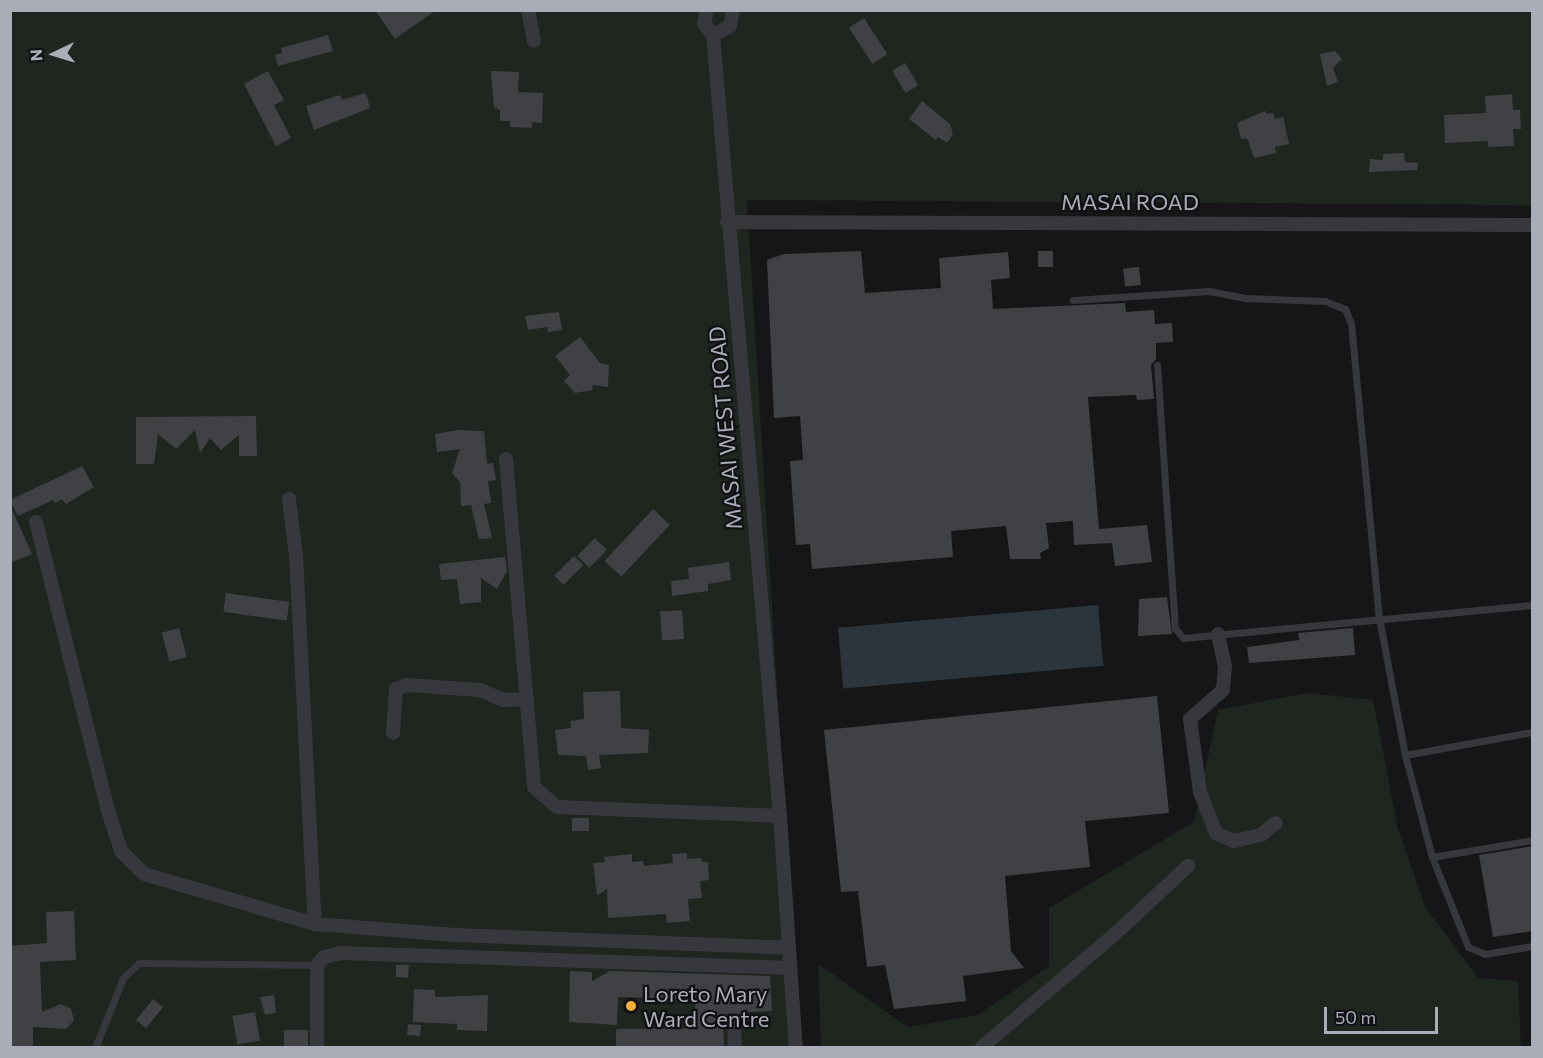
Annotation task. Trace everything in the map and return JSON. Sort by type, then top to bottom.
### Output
[{"type":"street","points":[[528,10],[534,40]]},
{"type":"street","name":"MASAI WEST ROAD","points":[[706,10],[704,24],[713,35],[727,222],[780,816],[796,1047]]},
{"type":"street","points":[[713,35],[730,26],[734,10]]},
{"type":"street","name":"MASAI ROAD","points":[[727,222],[1533,225]]},
{"type":"street","points":[[506,459],[534,787],[557,807],[780,816]]},
{"type":"street","points":[[289,499],[296,555],[315,924]]},
{"type":"street","points":[[36,522],[121,851],[131,864],[159,880],[315,924],[456,935],[788,948]]},
{"type":"street","points":[[1218,634],[1225,666],[1223,690],[1190,719],[1200,792],[1216,833],[1234,841],[1261,835],[1276,823]]},
{"type":"street","points":[[393,732],[396,689],[406,685],[480,690],[503,700],[526,699]]},
{"type":"street","points":[[981,1047],[1115,934],[1188,866]]},
{"type":"street","points":[[317,1047],[317,965],[324,957],[341,953],[790,968]]},
{"type":"street","points":[[734,1022],[735,1047]]},
{"type":"lane","points":[[1073,300],[1209,291],[1246,298],[1325,301],[1345,309],[1351,323],[1379,618],[1405,754],[1432,857],[1468,946],[1485,954],[1533,946]]},
{"type":"lane","points":[[1157,365],[1175,628],[1183,638],[1533,605]]},
{"type":"lane","points":[[1405,754],[1533,732]]},
{"type":"lane","points":[[1432,857],[1533,840]]},
{"type":"lane","points":[[95,1047],[123,978],[139,963],[317,965]]},
{"type":"shaded area","points":[[10,11],[1532,11],[1532,205],[747,200],[799,1047],[11,1047]]},
{"type":"shaded area","points":[[1098,605],[1103,666],[843,689],[838,628]]},
{"type":"shaded area","points":[[1308,693],[1373,700],[1398,829],[1425,907],[1478,978],[1518,981],[1521,1047],[821,1047],[818,964],[908,1027],[978,1015],[1049,966],[1049,908],[1194,822],[1218,710]]},
{"type":"building","points":[[375,10],[436,10],[395,39]]},
{"type":"building","points":[[864,18],[887,54],[872,64],[849,28]]},
{"type":"building","points":[[328,35],[333,51],[278,66],[275,55],[282,53],[281,48]]},
{"type":"building","points":[[1335,51],[1342,59],[1333,68],[1338,82],[1327,86],[1320,54]]},
{"type":"building","points":[[905,63],[918,85],[906,93],[892,71]]},
{"type":"building","points":[[268,71],[284,100],[274,105],[291,138],[276,146],[244,84]]},
{"type":"building","points":[[491,71],[519,72],[518,92],[543,93],[542,123],[532,122],[532,128],[510,127],[510,121],[500,121],[500,110],[494,107]]},
{"type":"building","points":[[366,93],[370,108],[314,130],[306,106],[340,95],[342,100]]},
{"type":"building","points":[[1512,94],[1513,110],[1520,110],[1521,129],[1513,129],[1514,146],[1488,147],[1488,141],[1445,143],[1444,115],[1486,113],[1485,96]]},
{"type":"building","points":[[922,101],[950,124],[953,134],[947,143],[938,137],[936,140],[909,119]]},
{"type":"building","points":[[1265,111],[1266,114],[1273,113],[1275,119],[1283,117],[1289,144],[1275,147],[1276,153],[1254,158],[1247,138],[1241,139],[1237,123]]},
{"type":"building","points":[[1404,153],[1405,162],[1418,163],[1417,170],[1369,172],[1370,159],[1383,160],[1383,154]]},
{"type":"building","points":[[861,251],[865,293],[941,288],[939,258],[1008,252],[1010,278],[991,280],[993,309],[1125,303],[1126,312],[1154,310],[1155,324],[1172,323],[1173,342],[1156,343],[1156,359],[1151,365],[1154,399],[1137,400],[1136,395],[1088,397],[1099,529],[1147,525],[1152,562],[1115,566],[1112,543],[1074,545],[1073,521],[1046,523],[1049,548],[1040,553],[1041,559],[1010,559],[1006,526],[951,531],[953,557],[812,569],[810,544],[796,545],[790,461],[803,460],[800,416],[774,418],[767,260],[784,254]]},
{"type":"building","points":[[1038,251],[1053,251],[1053,267],[1038,267]]},
{"type":"building","points":[[1139,267],[1141,285],[1125,287],[1123,269]]},
{"type":"building","points":[[559,312],[562,330],[548,332],[547,327],[528,330],[525,316]]},
{"type":"building","points":[[580,337],[600,363],[609,365],[608,387],[593,385],[592,390],[575,393],[564,381],[570,375],[555,356]]},
{"type":"building","points":[[256,416],[257,456],[239,456],[239,435],[221,450],[210,438],[200,453],[195,430],[176,449],[158,434],[154,464],[136,464],[136,417]]},
{"type":"building","points":[[458,430],[484,431],[487,464],[493,463],[496,480],[488,481],[491,503],[484,504],[492,538],[479,539],[471,505],[461,506],[460,482],[452,473],[460,449],[437,452],[435,434]]},
{"type":"building","points":[[82,466],[94,487],[66,504],[62,499],[55,503],[53,500],[18,516],[10,500]]},
{"type":"building","points":[[10,505],[32,554],[10,563]]},
{"type":"building","points":[[653,509],[670,525],[621,577],[605,561]]},
{"type":"building","points":[[595,538],[607,550],[589,568],[577,556]]},
{"type":"building","points":[[574,556],[583,565],[563,585],[554,576]]},
{"type":"building","points":[[505,557],[507,571],[497,589],[481,578],[481,602],[460,604],[457,579],[441,580],[439,564]]},
{"type":"building","points":[[729,562],[731,580],[708,584],[708,591],[672,596],[671,581],[689,579],[688,568]]},
{"type":"building","points":[[226,593],[289,602],[287,621],[223,612]]},
{"type":"building","points":[[1167,597],[1172,634],[1138,636],[1139,599]]},
{"type":"building","points":[[682,610],[684,639],[662,640],[660,612]]},
{"type":"building","points":[[179,628],[187,657],[169,662],[162,633]]},
{"type":"building","points":[[1353,628],[1355,655],[1249,663],[1247,647],[1299,640],[1298,633]]},
{"type":"building","points":[[620,691],[621,728],[649,730],[648,753],[599,755],[601,768],[588,770],[586,756],[558,755],[555,730],[571,728],[570,721],[584,719],[583,692]]},
{"type":"building","points":[[1157,696],[1169,813],[1085,821],[1090,867],[1005,876],[1011,951],[1024,968],[963,976],[966,1001],[894,1009],[885,965],[867,967],[858,891],[841,892],[824,730]]},
{"type":"building","points":[[572,818],[589,818],[589,831],[572,831]]},
{"type":"building","points":[[1533,846],[1533,931],[1493,937],[1479,855]]},
{"type":"building","points":[[687,853],[687,859],[701,858],[702,862],[708,862],[709,880],[700,881],[702,898],[688,899],[690,921],[667,923],[666,914],[608,918],[607,889],[597,896],[593,863],[605,862],[604,857],[632,854],[632,862],[643,861],[644,866],[673,863],[672,854]]},
{"type":"building","points":[[74,911],[76,960],[40,962],[42,1012],[61,1004],[71,1009],[74,1020],[66,1029],[33,1027],[33,1047],[10,1047],[10,946],[47,943],[46,912]]},
{"type":"building","points":[[396,965],[409,965],[408,978],[396,977]]},
{"type":"building","points":[[570,971],[592,972],[592,981],[610,971],[770,976],[772,1011],[744,1012],[744,1018],[733,1013],[723,1019],[724,1047],[616,1047],[616,1029],[696,1028],[695,999],[618,997],[617,1025],[569,1022]]},
{"type":"building","points":[[414,989],[435,990],[435,997],[488,995],[487,1031],[457,1030],[457,1024],[413,1022]]},
{"type":"building","points":[[274,995],[276,1013],[265,1015],[260,997]]},
{"type":"building","points":[[153,999],[163,1007],[146,1028],[136,1020]]},
{"type":"building","points":[[255,1012],[260,1041],[237,1045],[232,1016]]},
{"type":"building","points":[[408,1024],[421,1025],[420,1036],[407,1035]]},
{"type":"building","points":[[284,1030],[308,1030],[308,1047],[284,1047]]},
{"type":"place","name":"Loreto Mary Ward Centre","points":[[631,1006]]}]
